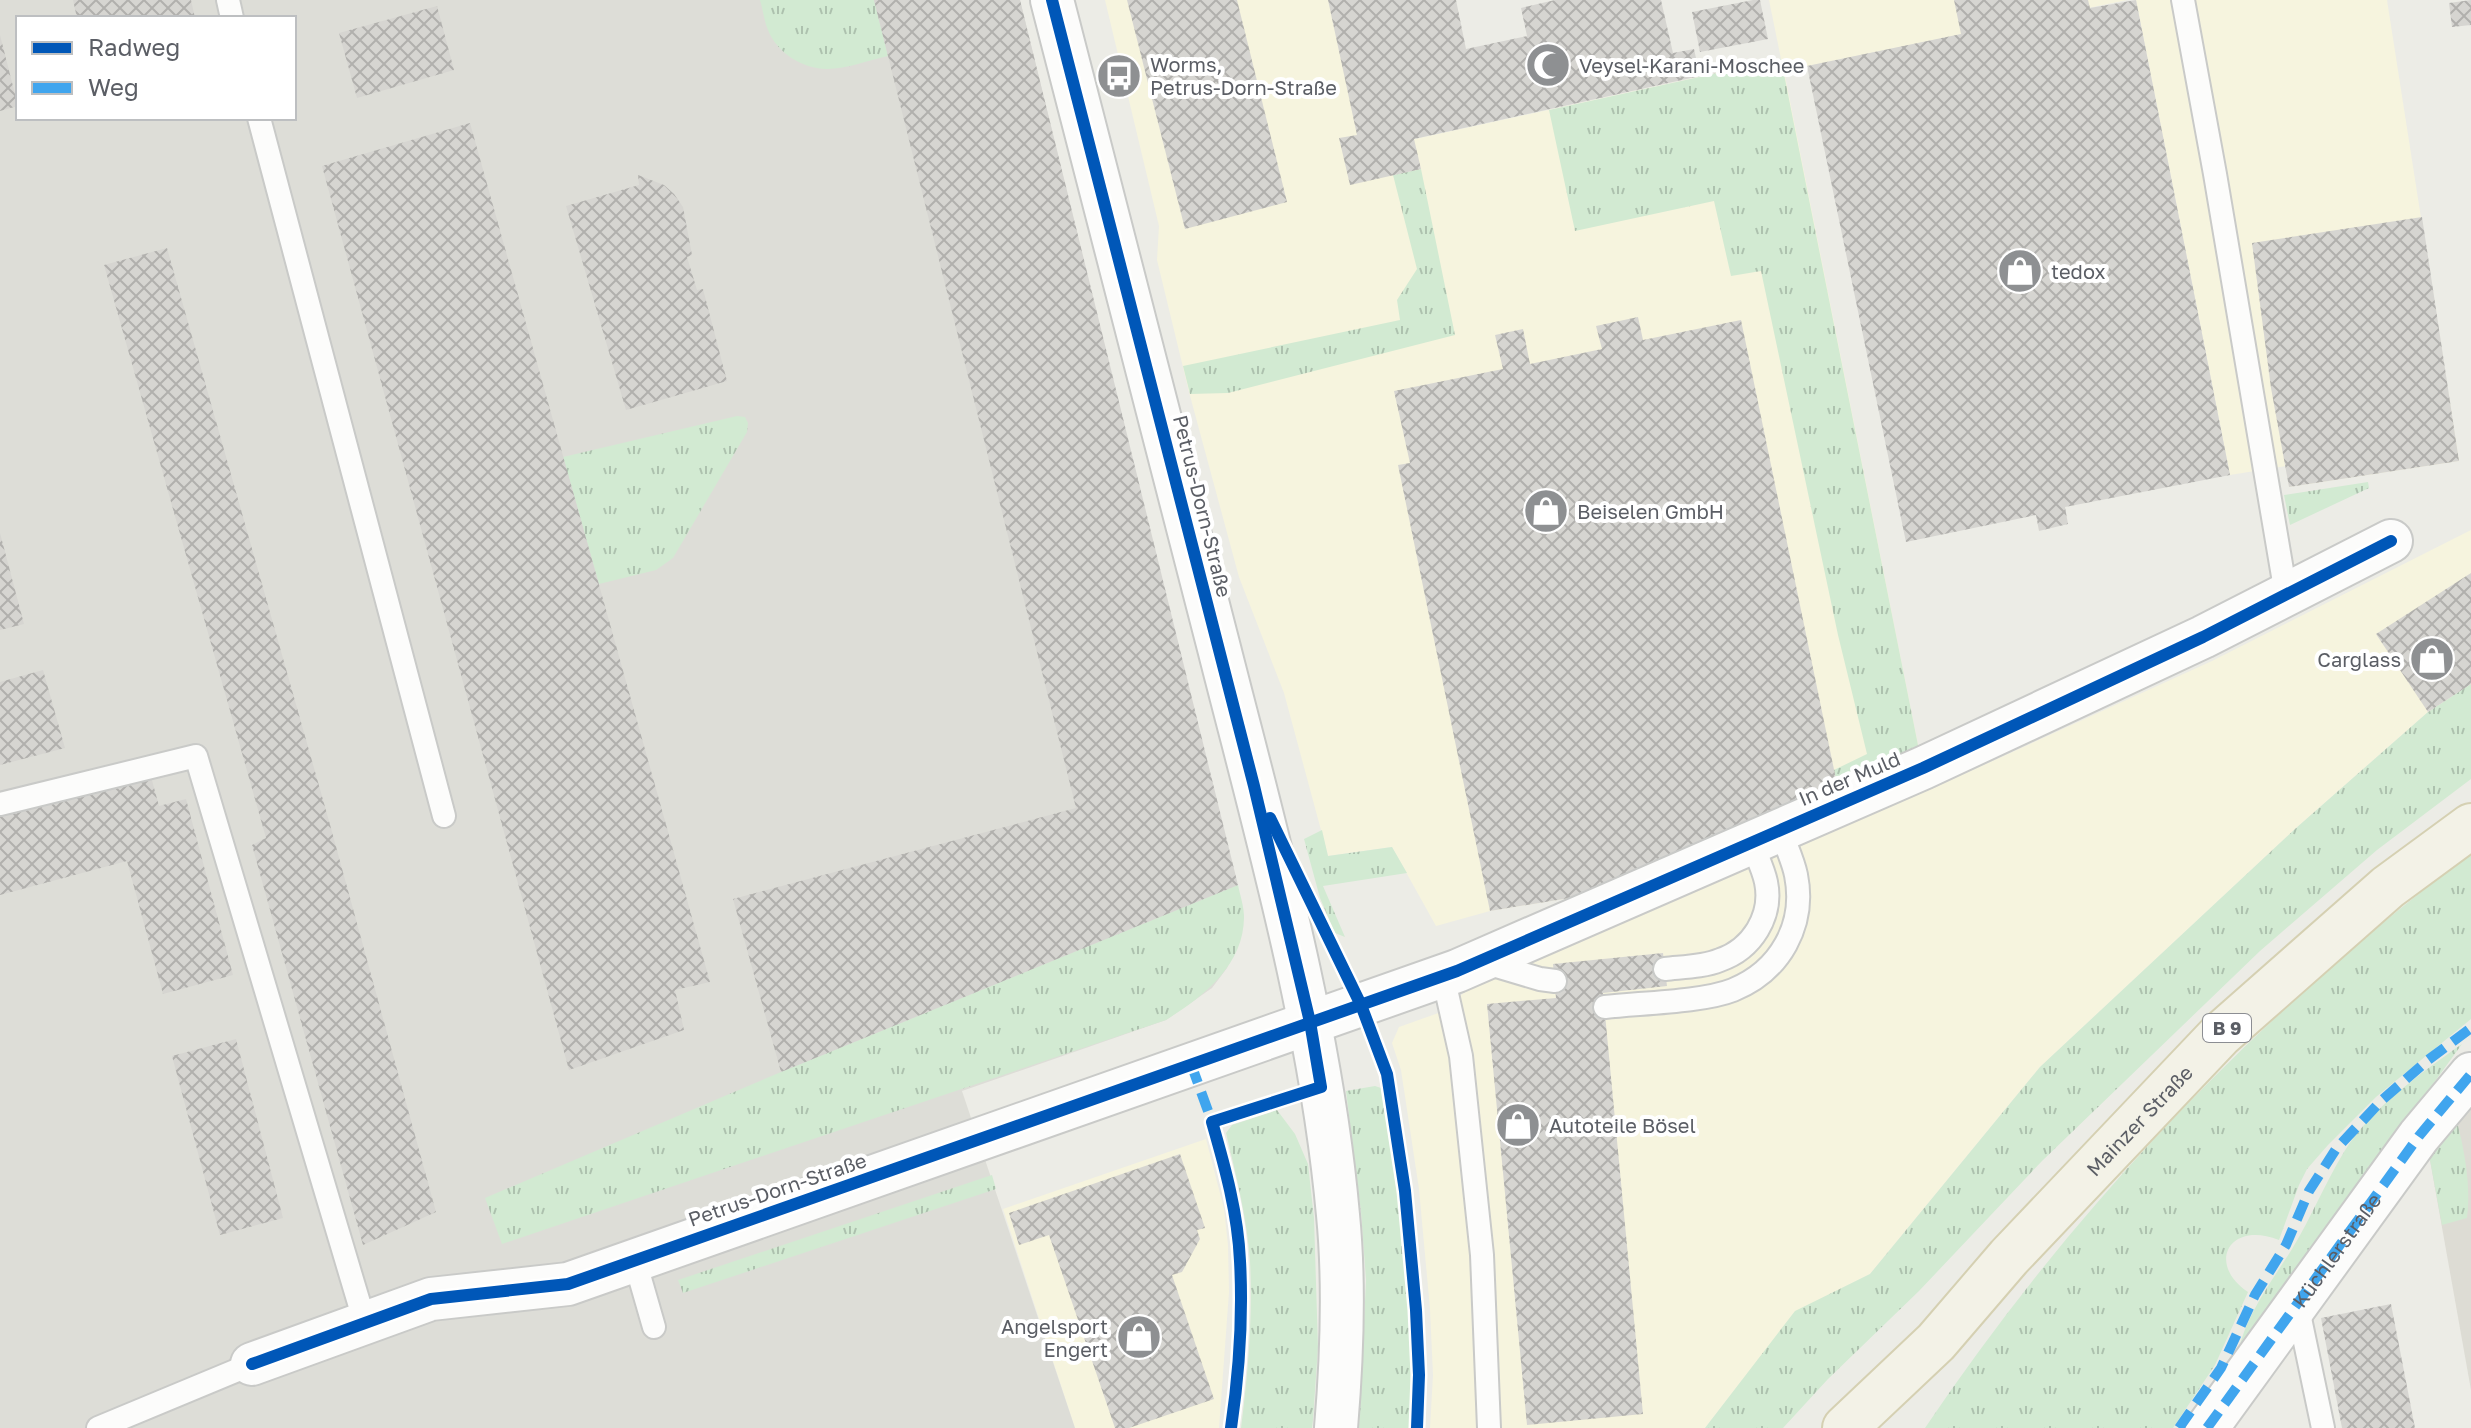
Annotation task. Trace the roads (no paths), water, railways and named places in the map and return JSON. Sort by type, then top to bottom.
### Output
[{"type":"main road","name":"Mainzer Straße","points":[[1845,1428],[1936,1342],[2009,1257],[2220,1035],[2388,887],[2471,826]]},
{"type":"main road","name":"Mainzer Straße","points":[[1888,1428],[1936,1342]]},
{"type":"street","name":"Petrus-Dorn-Straße","points":[[1052,0],[1250,771],[1310,1022],[1339,1216],[1342,1357],[1336,1428]]},
{"type":"street","name":"In der Muld","points":[[1310,1022],[1461,968],[1923,768],[2203,637],[2391,541]]},
{"type":"street","name":"Petrus-Dorn-Straße","points":[[252,1364],[431,1299],[568,1284],[1310,1022]]},
{"type":"street","name":"Küchlerstraße","points":[[2207,1428],[2419,1136],[2471,1074]]},
{"type":"lane","points":[[2183,0],[2286,594]]},
{"type":"lane","points":[[260,120],[444,816]]},
{"type":"lane","points":[[0,804],[196,756],[365,1323]]},
{"type":"lane","points":[[1665,969],[1720,960],[1733,954],[1759,929],[1766,916],[1768,898],[1765,835]]},
{"type":"lane","points":[[1605,1007],[1713,995],[1732,990],[1751,981],[1771,963],[1796,925],[1799,898],[1796,873],[1765,835]]},
{"type":"lane","points":[[1489,1428],[1482,1255],[1461,1056],[1461,968],[1555,981]]},
{"type":"lane","points":[[635,1261],[654,1327]]},
{"type":"lane","points":[[2297,1304],[2323,1428]]},
{"type":"lane","points":[[98,1428],[252,1364]]},
{"type":"place","name":"Veysel-Karani-Moschee","points":[[1548,65]]},
{"type":"place","name":"Worms, Petrus-Dorn-Straße","points":[[1119,76]]},
{"type":"place","name":"tedox","points":[[2020,271]]},
{"type":"place","name":"Beiselen GmbH","points":[[1546,511]]},
{"type":"place","name":"Carglass","points":[[2432,659]]},
{"type":"place","name":"Autoteile Bösel","points":[[1518,1125]]},
{"type":"place","name":"Angelsport Engert","points":[[1139,1337]]}]
